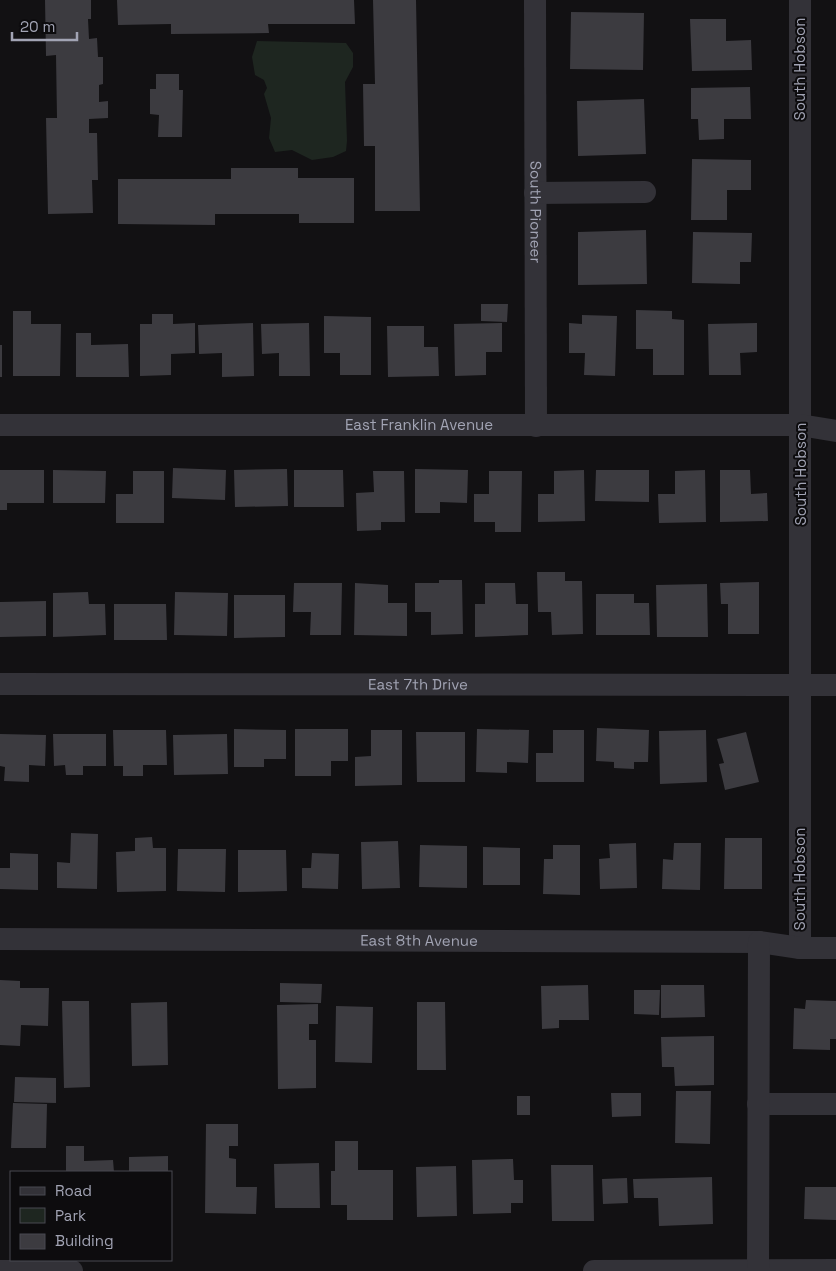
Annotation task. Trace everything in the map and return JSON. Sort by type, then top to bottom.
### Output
[{"type":"street","name":"South Pioneer","points":[[535,0],[536,426]]},
{"type":"street","name":"South Hobson","points":[[800,0],[800,948]]},
{"type":"street","points":[[535,193],[645,192]]},
{"type":"street","name":"East Franklin Avenue","points":[[0,425],[800,425],[836,431]]},
{"type":"street","name":"East 7th Drive","points":[[0,684],[836,685]]},
{"type":"street","name":"East 8th Avenue","points":[[0,939],[759,942],[800,948],[836,948]]},
{"type":"street","points":[[758,1270],[759,942]]},
{"type":"street","points":[[758,1104],[836,1104]]},
{"type":"street","points":[[0,1270],[72,1271]]},
{"type":"street","points":[[594,1271],[836,1270]]},
{"type":"green space","points":[[257,41],[346,43],[353,53],[353,67],[345,82],[346,151],[333,157],[312,160],[292,150],[275,152],[269,138],[271,118],[264,94],[267,88],[264,80],[255,75],[252,57]]},
{"type":"building","points":[[45,0],[91,0],[91,19],[88,19],[89,39],[97,38],[98,57],[103,57],[103,84],[99,85],[99,102],[108,101],[108,118],[89,119],[89,133],[97,133],[98,180],[92,180],[93,213],[48,214],[46,118],[57,118],[56,55],[46,56]]},
{"type":"building","points":[[117,0],[354,0],[355,24],[268,24],[269,33],[171,34],[171,24],[118,25]]},
{"type":"building","points":[[373,0],[416,0],[420,211],[375,211],[375,146],[364,146],[363,84],[375,84]]},
{"type":"building","points":[[571,12],[644,13],[643,70],[570,69]]},
{"type":"building","points":[[690,19],[726,19],[726,41],[751,40],[752,70],[692,71]]},
{"type":"building","points":[[156,74],[179,74],[179,90],[183,90],[182,137],[158,137],[159,115],[150,114],[150,89],[156,89]]},
{"type":"building","points":[[750,87],[751,119],[724,119],[724,139],[699,140],[698,119],[691,119],[691,88]]},
{"type":"building","points":[[644,99],[646,154],[578,156],[577,101]]},
{"type":"building","points":[[692,159],[751,160],[751,190],[727,190],[727,220],[691,220]]},
{"type":"building","points":[[231,168],[298,168],[298,178],[354,178],[354,223],[299,223],[299,214],[215,214],[215,225],[118,224],[118,179],[231,179]]},
{"type":"building","points":[[646,230],[647,284],[578,285],[578,232]]},
{"type":"building","points":[[693,232],[752,233],[751,262],[740,262],[740,284],[692,283]]},
{"type":"building","points":[[481,304],[508,304],[507,322],[481,321]]},
{"type":"building","points":[[636,310],[672,311],[672,319],[684,320],[684,375],[653,375],[653,349],[636,349]]},
{"type":"building","points":[[13,311],[31,311],[31,324],[61,324],[60,376],[13,376]]},
{"type":"building","points":[[152,314],[173,314],[173,324],[195,323],[195,353],[171,354],[171,375],[140,376],[140,324],[152,324]]},
{"type":"building","points":[[582,315],[617,316],[615,376],[584,375],[585,353],[569,353],[569,323],[582,324]]},
{"type":"building","points":[[324,316],[371,317],[371,375],[340,375],[340,353],[324,353]]},
{"type":"building","points":[[253,323],[254,376],[222,377],[222,353],[199,354],[198,325]]},
{"type":"building","points":[[309,323],[310,376],[279,376],[279,353],[262,354],[261,324]]},
{"type":"building","points":[[502,323],[502,352],[486,352],[486,375],[455,376],[454,324]]},
{"type":"building","points":[[757,323],[757,352],[740,353],[741,375],[709,375],[708,324]]},
{"type":"building","points":[[387,326],[424,326],[424,347],[438,347],[439,376],[388,377]]},
{"type":"building","points":[[76,333],[91,333],[91,345],[128,344],[129,377],[76,377]]},
{"type":"building","points":[[0,345],[2,345],[2,377],[0,377]]},
{"type":"building","points":[[173,468],[226,470],[225,500],[172,498]]},
{"type":"building","points":[[287,469],[288,506],[235,507],[234,470]]},
{"type":"building","points":[[415,469],[468,470],[467,503],[440,502],[440,513],[415,513]]},
{"type":"building","points":[[0,470],[44,470],[44,503],[7,503],[7,510],[0,510]]},
{"type":"building","points":[[53,470],[106,471],[105,503],[53,503]]},
{"type":"building","points":[[294,470],[343,470],[344,507],[294,507]]},
{"type":"building","points":[[584,470],[585,521],[538,522],[538,494],[554,494],[554,471]]},
{"type":"building","points":[[596,470],[649,470],[649,502],[595,501]]},
{"type":"building","points":[[705,470],[706,522],[659,523],[658,494],[675,494],[675,471]]},
{"type":"building","points":[[720,470],[750,470],[751,494],[767,493],[768,521],[720,522]]},
{"type":"building","points":[[133,471],[164,471],[164,523],[116,523],[116,494],[133,494]]},
{"type":"building","points":[[373,471],[404,471],[405,522],[381,522],[381,530],[357,531],[356,493],[374,492]]},
{"type":"building","points":[[489,471],[522,471],[521,532],[495,532],[495,522],[474,522],[474,494],[489,494]]},
{"type":"building","points":[[537,572],[565,572],[565,581],[582,581],[583,634],[552,635],[551,612],[538,612]]},
{"type":"building","points":[[439,580],[462,580],[463,634],[431,635],[431,612],[415,612],[415,583],[439,583]]},
{"type":"building","points":[[759,582],[759,634],[728,634],[728,604],[721,604],[720,583]]},
{"type":"building","points":[[294,583],[342,583],[341,635],[310,635],[311,612],[293,612]]},
{"type":"building","points":[[355,583],[388,585],[388,603],[407,603],[407,636],[354,635]]},
{"type":"building","points":[[485,583],[515,583],[516,604],[528,604],[528,635],[475,637],[475,604],[485,604]]},
{"type":"building","points":[[707,584],[708,637],[657,637],[656,585]]},
{"type":"building","points":[[88,592],[89,604],[105,604],[106,635],[53,637],[53,593]]},
{"type":"building","points":[[175,592],[228,593],[227,636],[174,635]]},
{"type":"building","points":[[596,594],[634,594],[634,603],[649,603],[650,635],[596,635]]},
{"type":"building","points":[[234,595],[285,595],[285,637],[234,638]]},
{"type":"building","points":[[46,601],[46,636],[0,637],[0,602]]},
{"type":"building","points":[[114,604],[166,604],[167,640],[114,640]]},
{"type":"building","points":[[597,728],[649,730],[648,762],[634,762],[634,769],[614,768],[614,762],[596,761]]},
{"type":"building","points":[[234,729],[286,730],[286,759],[264,759],[264,767],[234,767]]},
{"type":"building","points":[[295,729],[348,729],[348,761],[331,761],[331,776],[295,776]]},
{"type":"building","points":[[477,729],[529,730],[528,763],[507,762],[507,773],[476,772]]},
{"type":"building","points":[[113,730],[166,730],[167,765],[143,765],[143,776],[123,776],[123,766],[114,766]]},
{"type":"building","points":[[371,730],[402,730],[402,785],[355,786],[355,757],[371,756]]},
{"type":"building","points":[[553,730],[584,730],[584,782],[536,782],[536,753],[553,753]]},
{"type":"building","points":[[706,730],[707,782],[660,784],[659,731]]},
{"type":"building","points":[[416,732],[465,732],[465,782],[417,782]]},
{"type":"building","points":[[746,732],[759,782],[725,790],[719,764],[724,763],[717,739]]},
{"type":"building","points":[[0,734],[46,735],[45,766],[29,765],[29,782],[4,781],[5,767],[0,766]]},
{"type":"building","points":[[53,734],[106,734],[106,766],[83,766],[83,775],[66,775],[65,765],[54,766]]},
{"type":"building","points":[[227,734],[228,774],[174,775],[173,735]]},
{"type":"building","points":[[71,833],[98,834],[97,889],[57,888],[57,862],[70,863]]},
{"type":"building","points":[[152,837],[153,848],[166,848],[166,891],[117,892],[116,852],[135,851],[135,838]]},
{"type":"building","points":[[725,838],[762,838],[762,889],[724,889]]},
{"type":"building","points":[[398,841],[400,888],[362,889],[361,842]]},
{"type":"building","points":[[636,843],[637,888],[600,889],[599,859],[610,858],[609,844]]},
{"type":"building","points":[[674,843],[701,843],[700,890],[662,889],[663,859],[673,860]]},
{"type":"building","points":[[420,845],[467,846],[467,888],[419,887]]},
{"type":"building","points":[[553,845],[580,845],[580,895],[543,894],[544,859],[553,859]]},
{"type":"building","points":[[483,847],[520,848],[520,885],[483,885]]},
{"type":"building","points":[[178,849],[226,849],[225,892],[177,891]]},
{"type":"building","points":[[238,850],[286,850],[287,891],[238,892]]},
{"type":"building","points":[[10,853],[38,854],[38,890],[0,889],[0,868],[10,868]]},
{"type":"building","points":[[312,853],[339,854],[338,889],[302,888],[302,868],[311,868]]},
{"type":"building","points":[[0,980],[20,981],[20,988],[49,988],[48,1026],[21,1025],[20,1046],[0,1045]]},
{"type":"building","points":[[280,983],[322,984],[321,1003],[280,1002]]},
{"type":"building","points":[[588,985],[589,1020],[559,1020],[559,1028],[542,1029],[541,986]]},
{"type":"building","points":[[661,985],[704,985],[705,1017],[661,1018]]},
{"type":"building","points":[[634,990],[660,990],[659,1015],[634,1014]]},
{"type":"building","points":[[806,1000],[836,1001],[836,1039],[830,1039],[830,1050],[793,1049],[794,1008],[805,1009]]},
{"type":"building","points":[[62,1001],[89,1001],[90,1087],[64,1088]]},
{"type":"building","points":[[167,1002],[168,1065],[132,1066],[131,1003]]},
{"type":"building","points":[[417,1002],[445,1002],[446,1070],[417,1070]]},
{"type":"building","points":[[318,1004],[318,1024],[309,1024],[309,1040],[316,1040],[316,1088],[278,1089],[277,1005]]},
{"type":"building","points":[[336,1006],[373,1007],[372,1063],[335,1062]]},
{"type":"building","points":[[714,1036],[714,1085],[675,1086],[674,1067],[662,1067],[661,1037]]},
{"type":"building","points":[[15,1077],[56,1078],[56,1103],[14,1102]]},
{"type":"building","points":[[676,1091],[711,1091],[710,1144],[675,1143]]},
{"type":"building","points":[[611,1093],[641,1093],[641,1116],[612,1117]]},
{"type":"building","points":[[517,1096],[530,1096],[530,1115],[517,1115]]},
{"type":"building","points":[[13,1103],[47,1104],[46,1148],[11,1148]]},
{"type":"building","points":[[206,1124],[238,1124],[238,1146],[229,1146],[229,1158],[236,1159],[236,1187],[257,1187],[256,1214],[205,1213]]},
{"type":"building","points":[[335,1141],[358,1141],[358,1170],[393,1170],[393,1220],[347,1220],[347,1205],[331,1205],[331,1171],[335,1171]]},
{"type":"building","points":[[66,1146],[84,1146],[84,1161],[113,1160],[114,1171],[66,1171]]},
{"type":"building","points":[[168,1156],[168,1171],[129,1171],[129,1157]]},
{"type":"building","points":[[513,1159],[514,1180],[523,1180],[523,1203],[511,1203],[511,1213],[473,1214],[472,1160]]},
{"type":"building","points":[[319,1163],[320,1208],[275,1208],[274,1164]]},
{"type":"building","points":[[551,1165],[593,1165],[594,1221],[552,1221]]},
{"type":"building","points":[[456,1166],[457,1216],[417,1217],[416,1167]]},
{"type":"building","points":[[712,1177],[713,1224],[659,1226],[658,1198],[634,1198],[633,1179]]},
{"type":"building","points":[[627,1178],[628,1203],[603,1204],[602,1179]]},
{"type":"building","points":[[805,1187],[836,1187],[836,1220],[804,1219]]}]
